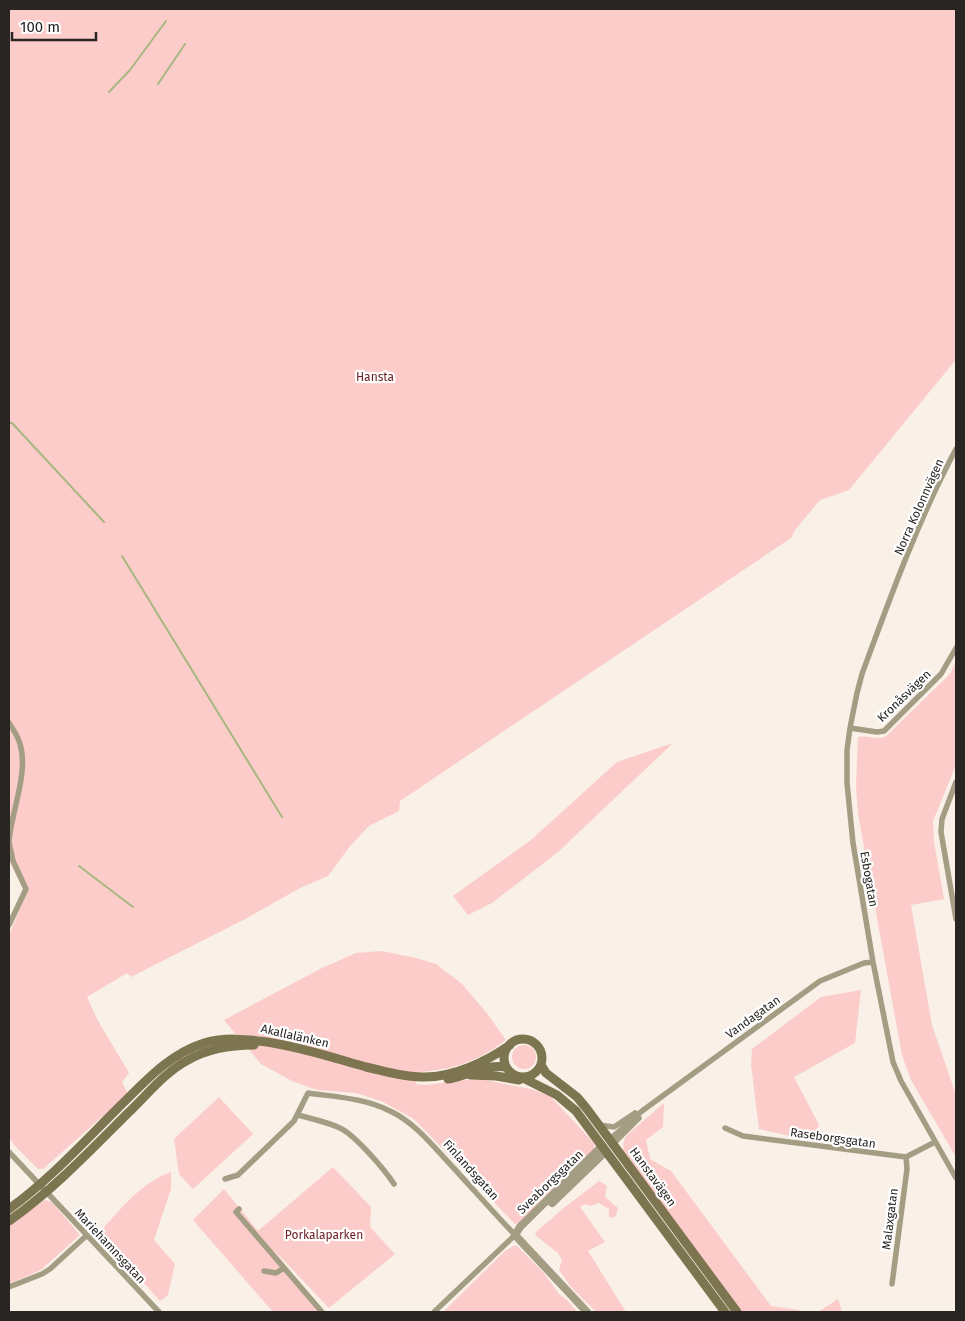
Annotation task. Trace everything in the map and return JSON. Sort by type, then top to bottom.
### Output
[{"type":"main road","name":"Akallalänken","points":[[9,1209],[39,1184],[159,1068],[180,1053],[204,1043],[230,1038],[281,1044],[399,1075],[423,1077],[452,1073],[476,1064],[510,1045]]},
{"type":"main road","points":[[522,1039],[532,1042],[540,1049],[542,1054],[541,1065],[534,1074],[523,1078],[513,1074],[506,1067],[504,1055],[510,1045],[522,1039]]},
{"type":"main road","name":"Akallalänken","points":[[9,1221],[46,1192],[168,1073],[190,1059],[212,1050],[238,1045],[258,1045],[404,1080],[429,1082],[466,1075],[484,1068],[506,1067]]},
{"type":"main road","name":"Hanstavägen","points":[[541,1065],[546,1073],[577,1097],[599,1124],[736,1312]]},
{"type":"main road","points":[[466,1075],[496,1076],[534,1083]]},
{"type":"main road","name":"Hanstavägen","points":[[523,1078],[557,1095],[576,1111],[725,1312]]},
{"type":"main road","points":[[604,1149],[612,1142]]},
{"type":"street","name":"Norra Kolonnvägen","points":[[900,574],[943,473],[956,449]]},
{"type":"street","name":"Esbogatan","points":[[900,574],[856,693],[847,750],[849,814],[873,962],[893,1062],[901,1081],[956,1178]]},
{"type":"street","name":"Kronåsvägen","points":[[850,728],[877,732],[884,731],[941,674],[956,648]]},
{"type":"street","points":[[9,723],[20,742],[23,758],[9,842],[10,853],[26,889],[9,925]]},
{"type":"street","points":[[956,782],[942,819],[941,832],[956,919]]},
{"type":"street","name":"Vandagatan","points":[[612,1142],[642,1111],[820,981],[864,963],[873,962]]},
{"type":"street","name":"Finlandsgatan","points":[[298,1115],[308,1093],[353,1098],[368,1102],[391,1111],[409,1122],[428,1140],[587,1312]]},
{"type":"street","name":"Vandagatan","points":[[612,1142],[653,1104]]},
{"type":"street","name":"Vandagatan","points":[[599,1124],[614,1127],[633,1114],[642,1111]]},
{"type":"street","points":[[225,1179],[238,1175],[298,1115],[341,1128],[357,1141],[394,1184]]},
{"type":"street","name":"Raseborgsgatan","points":[[725,1128],[744,1136],[906,1157]]},
{"type":"street","points":[[906,1157],[935,1142]]},
{"type":"street","name":"Sveaborgsgatan","points":[[434,1312],[604,1149]]},
{"type":"street","name":"Mariehamnsgatan","points":[[9,1152],[159,1312]]},
{"type":"street","name":"Malaxgatan","points":[[892,1284],[906,1157]]},
{"type":"street","points":[[238,1209],[236,1212],[322,1312]]},
{"type":"street","points":[[9,1287],[50,1269],[86,1236]]},
{"type":"street","points":[[264,1272],[276,1273],[284,1268]]},
{"type":"green space","name":"Hansta","points":[[9,9],[956,9],[956,362],[954,362],[849,490],[820,500],[795,530],[791,538],[400,801],[399,811],[369,826],[350,846],[328,876],[300,888],[247,918],[131,977],[127,973],[87,997],[97,1019],[129,1073],[122,1082],[128,1094],[43,1169],[38,1169],[15,1146],[9,1137],[9,935],[27,892],[9,860]]},
{"type":"green space","points":[[956,661],[956,765],[933,821],[934,842],[944,899],[911,905],[932,1025],[956,1095],[956,1157],[911,1080],[902,1055],[858,814],[856,786],[858,737],[885,737],[950,674]]},
{"type":"green space","points":[[673,743],[558,852],[492,903],[468,915],[453,896],[531,840],[617,762]]},
{"type":"green space","points":[[382,951],[436,964],[462,984],[486,1012],[506,1040],[485,1054],[454,1067],[418,1072],[416,1084],[428,1085],[480,1079],[531,1089],[550,1096],[595,1144],[593,1151],[521,1223],[515,1224],[414,1119],[383,1102],[356,1093],[317,1090],[292,1081],[261,1064],[224,1020],[322,968],[356,953]]},
{"type":"green space","points":[[861,990],[855,1043],[794,1077],[819,1125],[813,1141],[759,1129],[751,1064],[752,1049],[821,997]]},
{"type":"green space","points":[[524,1045],[533,1048],[536,1057],[533,1066],[524,1069],[515,1066],[512,1057],[515,1048]]},
{"type":"green space","points":[[219,1097],[253,1134],[193,1189],[179,1174],[174,1139]]},
{"type":"green space","points":[[664,1103],[663,1127],[646,1140],[650,1159],[671,1171],[771,1306],[810,1312],[742,1312],[624,1153],[623,1144],[626,1136]]},
{"type":"green space","name":"Porkalaparken","points":[[333,1167],[371,1207],[370,1227],[395,1254],[329,1308],[273,1249],[322,1312],[273,1312],[193,1220],[224,1189],[258,1231]]},
{"type":"green space","points":[[171,1172],[171,1189],[154,1240],[175,1264],[168,1295],[160,1301],[99,1233],[140,1190]]},
{"type":"green space","points":[[599,1181],[607,1186],[605,1197],[618,1208],[616,1216],[612,1218],[609,1216],[609,1209],[599,1203],[590,1206],[585,1204],[580,1207],[605,1242],[588,1251],[626,1312],[596,1312],[571,1287],[559,1270],[562,1260],[558,1253],[535,1235],[536,1232],[565,1207]]},
{"type":"green space","points":[[45,1200],[52,1202],[80,1235],[41,1270],[9,1284],[9,1225]]},
{"type":"green space","points":[[513,1246],[517,1246],[543,1272],[559,1294],[577,1312],[443,1312],[505,1251]]},
{"type":"green space","points":[[838,1299],[842,1312],[818,1312]]},
{"type":"waterway","points":[[109,92],[130,70],[166,21]]},
{"type":"waterway","points":[[158,84],[185,44]]},
{"type":"waterway","points":[[9,423],[12,423],[104,522]]},
{"type":"waterway","points":[[122,556],[282,817]]},
{"type":"waterway","points":[[79,866],[133,907]]}]
